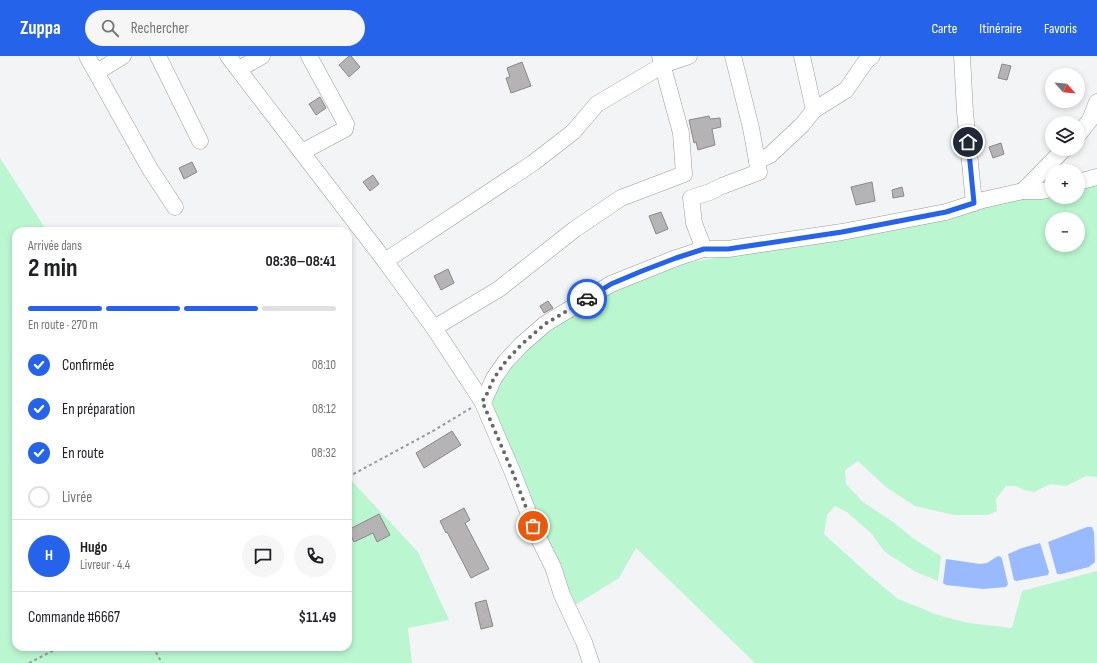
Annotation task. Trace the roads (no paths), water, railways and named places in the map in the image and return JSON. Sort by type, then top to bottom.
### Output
[{"type":"street","points":[[87,56],[150,168],[175,208]]},
{"type":"street","points":[[97,72],[123,56]]},
{"type":"street","points":[[158,56],[200,141]]},
{"type":"street","points":[[228,56],[434,328],[482,401],[513,473],[537,535],[553,567],[562,596],[584,642],[591,663]]},
{"type":"street","points":[[239,70],[262,56]]},
{"type":"street","points":[[302,152],[345,129],[346,127],[346,124],[309,56]]},
{"type":"street","points":[[385,262],[533,164],[573,132],[597,104],[662,61],[689,56]]},
{"type":"street","points":[[691,198],[759,172],[751,128],[733,56]]},
{"type":"street","points":[[802,56],[814,110]]},
{"type":"street","points":[[757,161],[770,155],[802,124],[814,110],[846,90],[866,61],[872,56]]},
{"type":"street","points":[[962,56],[964,112],[974,203]]},
{"type":"street","points":[[662,61],[669,94],[681,133],[684,174],[691,198],[694,223],[704,249]]},
{"type":"street","points":[[1085,126],[1090,120],[1097,102]]},
{"type":"street","points":[[1024,191],[1057,156]]},
{"type":"street","points":[[434,328],[498,289],[575,229],[621,198],[684,174]]},
{"type":"street","points":[[1085,180],[1097,177]]},
{"type":"street","points":[[482,401],[485,398],[494,378],[506,361],[521,345],[545,324],[611,284],[662,263],[704,249],[728,249],[842,232],[946,212],[974,203],[1024,191],[1045,190]]},
{"type":"water","points":[[1087,527],[1092,527],[1094,532],[1095,562],[1089,567],[1057,574],[1048,542]]},
{"type":"water","points":[[1040,543],[1049,572],[1048,575],[1016,581],[1014,580],[1008,554]]},
{"type":"water","points":[[998,556],[1002,559],[1008,584],[1006,587],[983,589],[946,585],[943,583],[946,559],[980,564],[987,563]]}]
